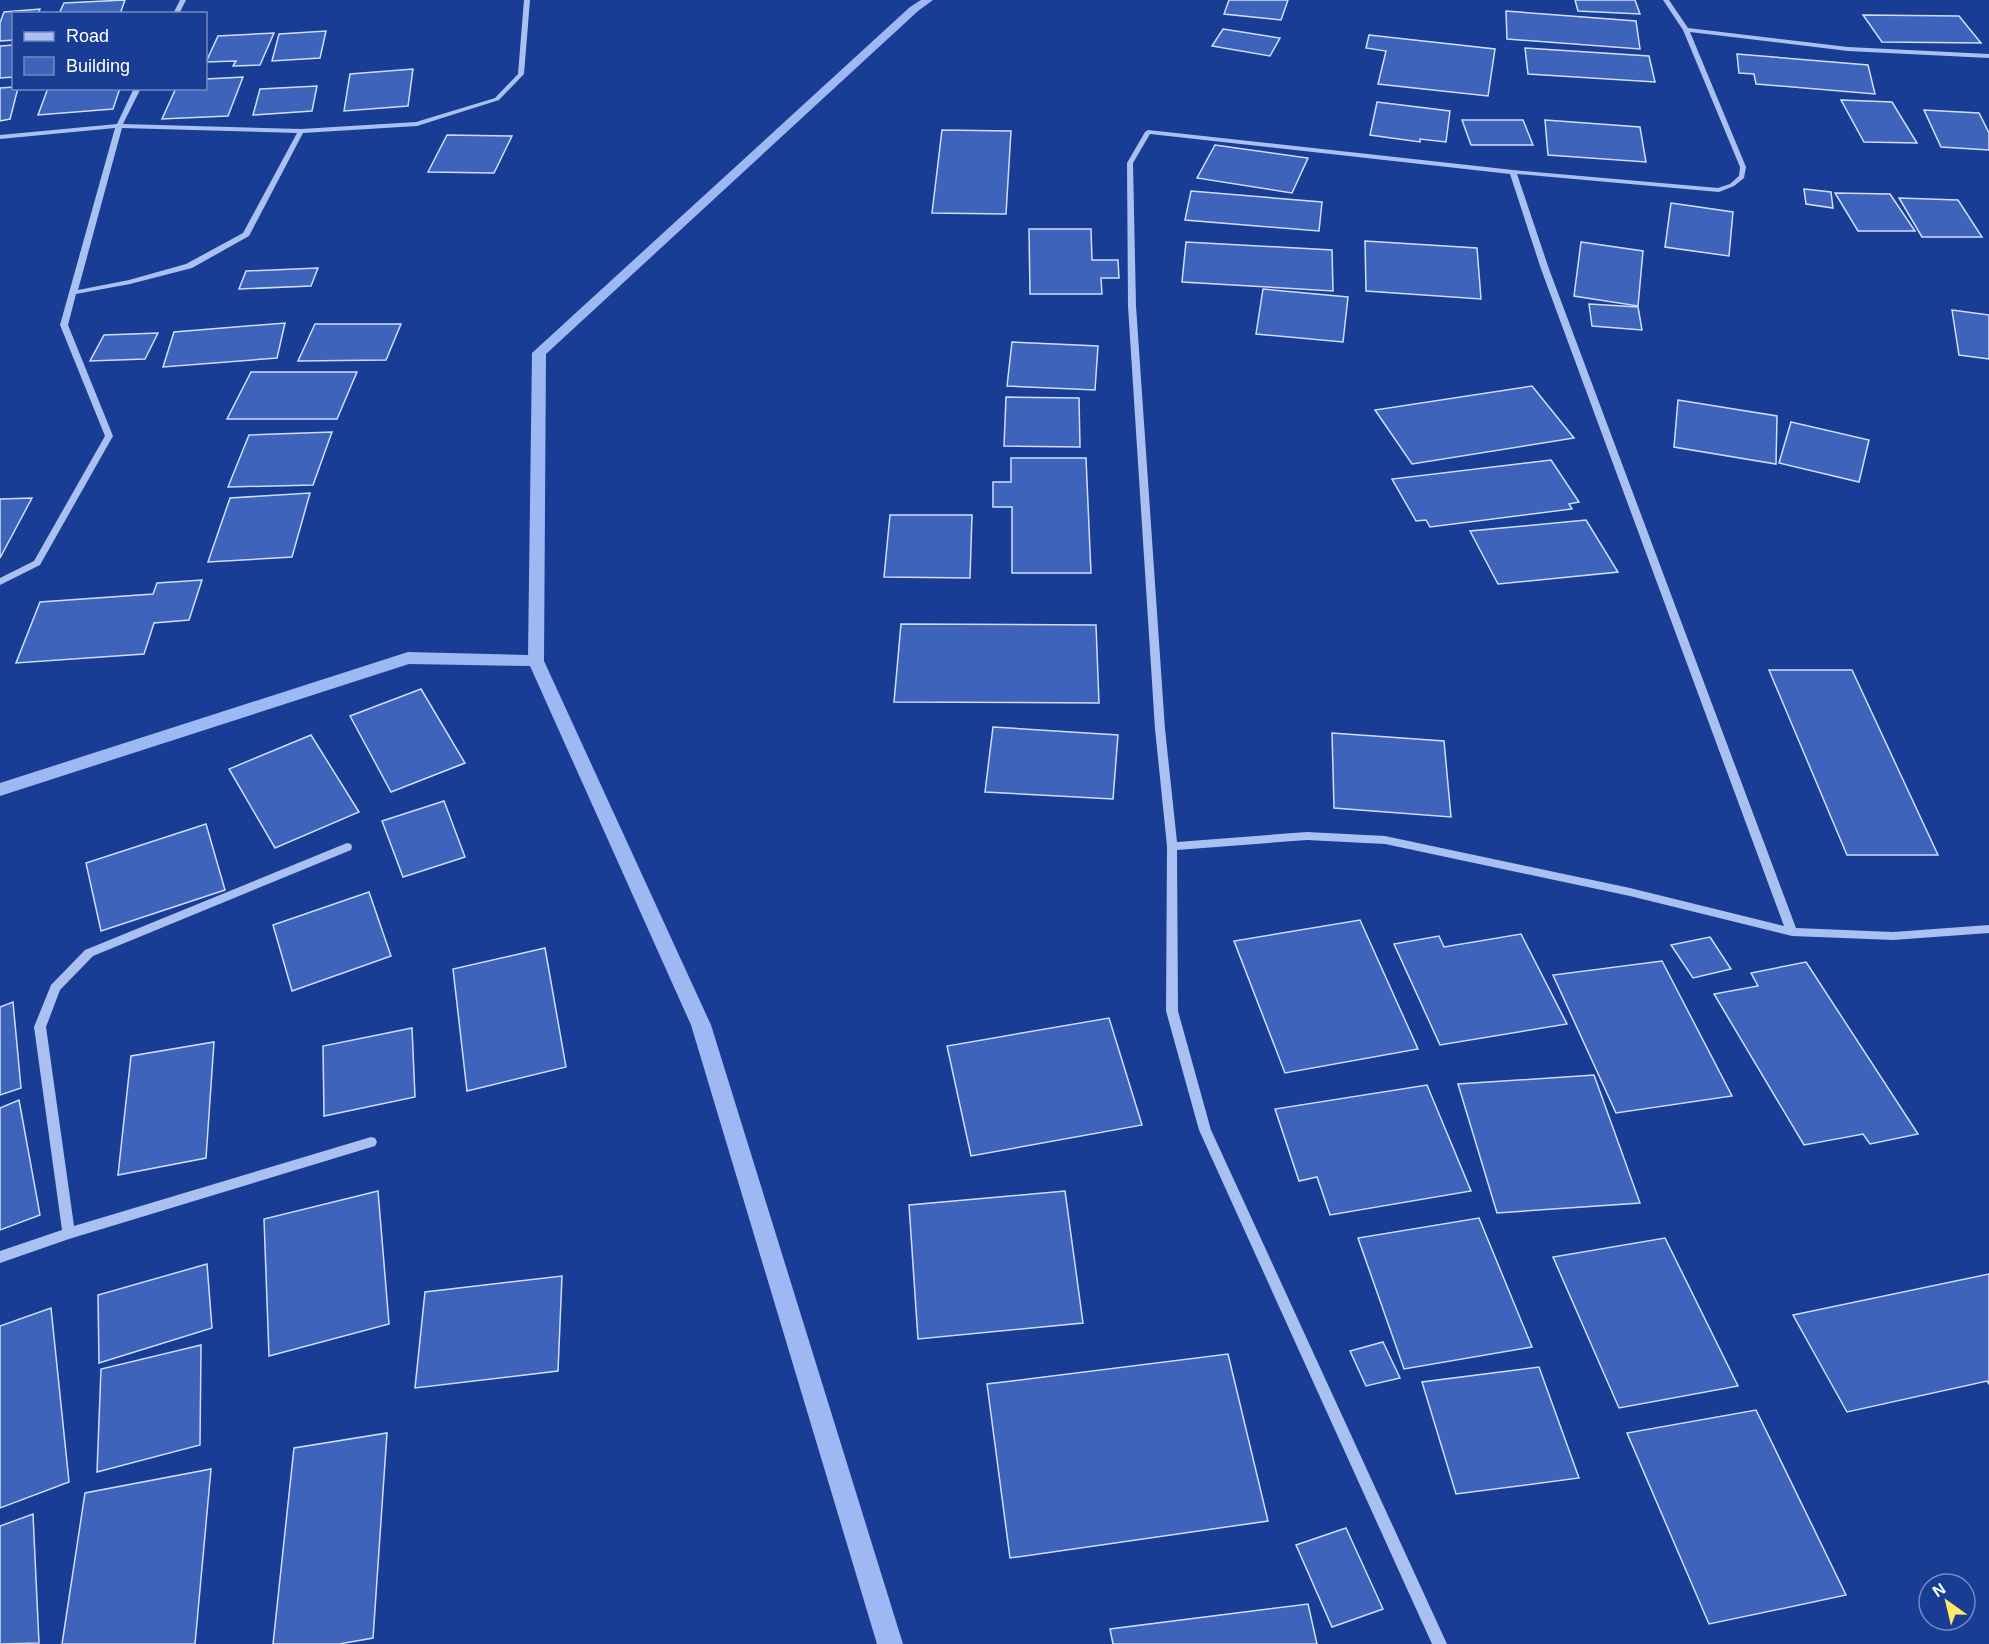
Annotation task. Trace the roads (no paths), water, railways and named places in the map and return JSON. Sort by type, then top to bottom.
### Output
[{"type":"street","points":[[0,137],[119,126],[301,131],[417,124],[497,99],[521,74],[527,0]]},
{"type":"street","points":[[1440,1644],[1205,1130],[1172,1011],[1172,846],[1159,718],[1132,306],[1130,163],[1148,132],[1513,172],[1719,190],[1732,185],[1742,177],[1743,167],[1686,30],[1666,0]]},
{"type":"street","points":[[1686,30],[1848,49],[1989,56]]},
{"type":"street","points":[[0,582],[37,563],[109,436],[64,325],[119,126],[137,90]]},
{"type":"street","points":[[72,293],[130,282],[189,266],[246,234],[301,131]]},
{"type":"street","points":[[1513,172],[1545,269],[1791,932]]},
{"type":"street","points":[[1172,846],[1307,836],[1385,840],[1630,892],[1791,932],[1893,936],[1989,929]]},
{"type":"street","points":[[69,1233],[40,1027],[55,988],[89,953],[347,847]]},
{"type":"street","points":[[0,1257],[69,1233],[371,1142]]},
{"type":"waterway","points":[[536,661],[539,353],[914,9],[928,0]]},
{"type":"waterway","points":[[0,790],[408,658],[536,661]]},
{"type":"waterway","points":[[536,661],[701,1025],[890,1644]]}]
